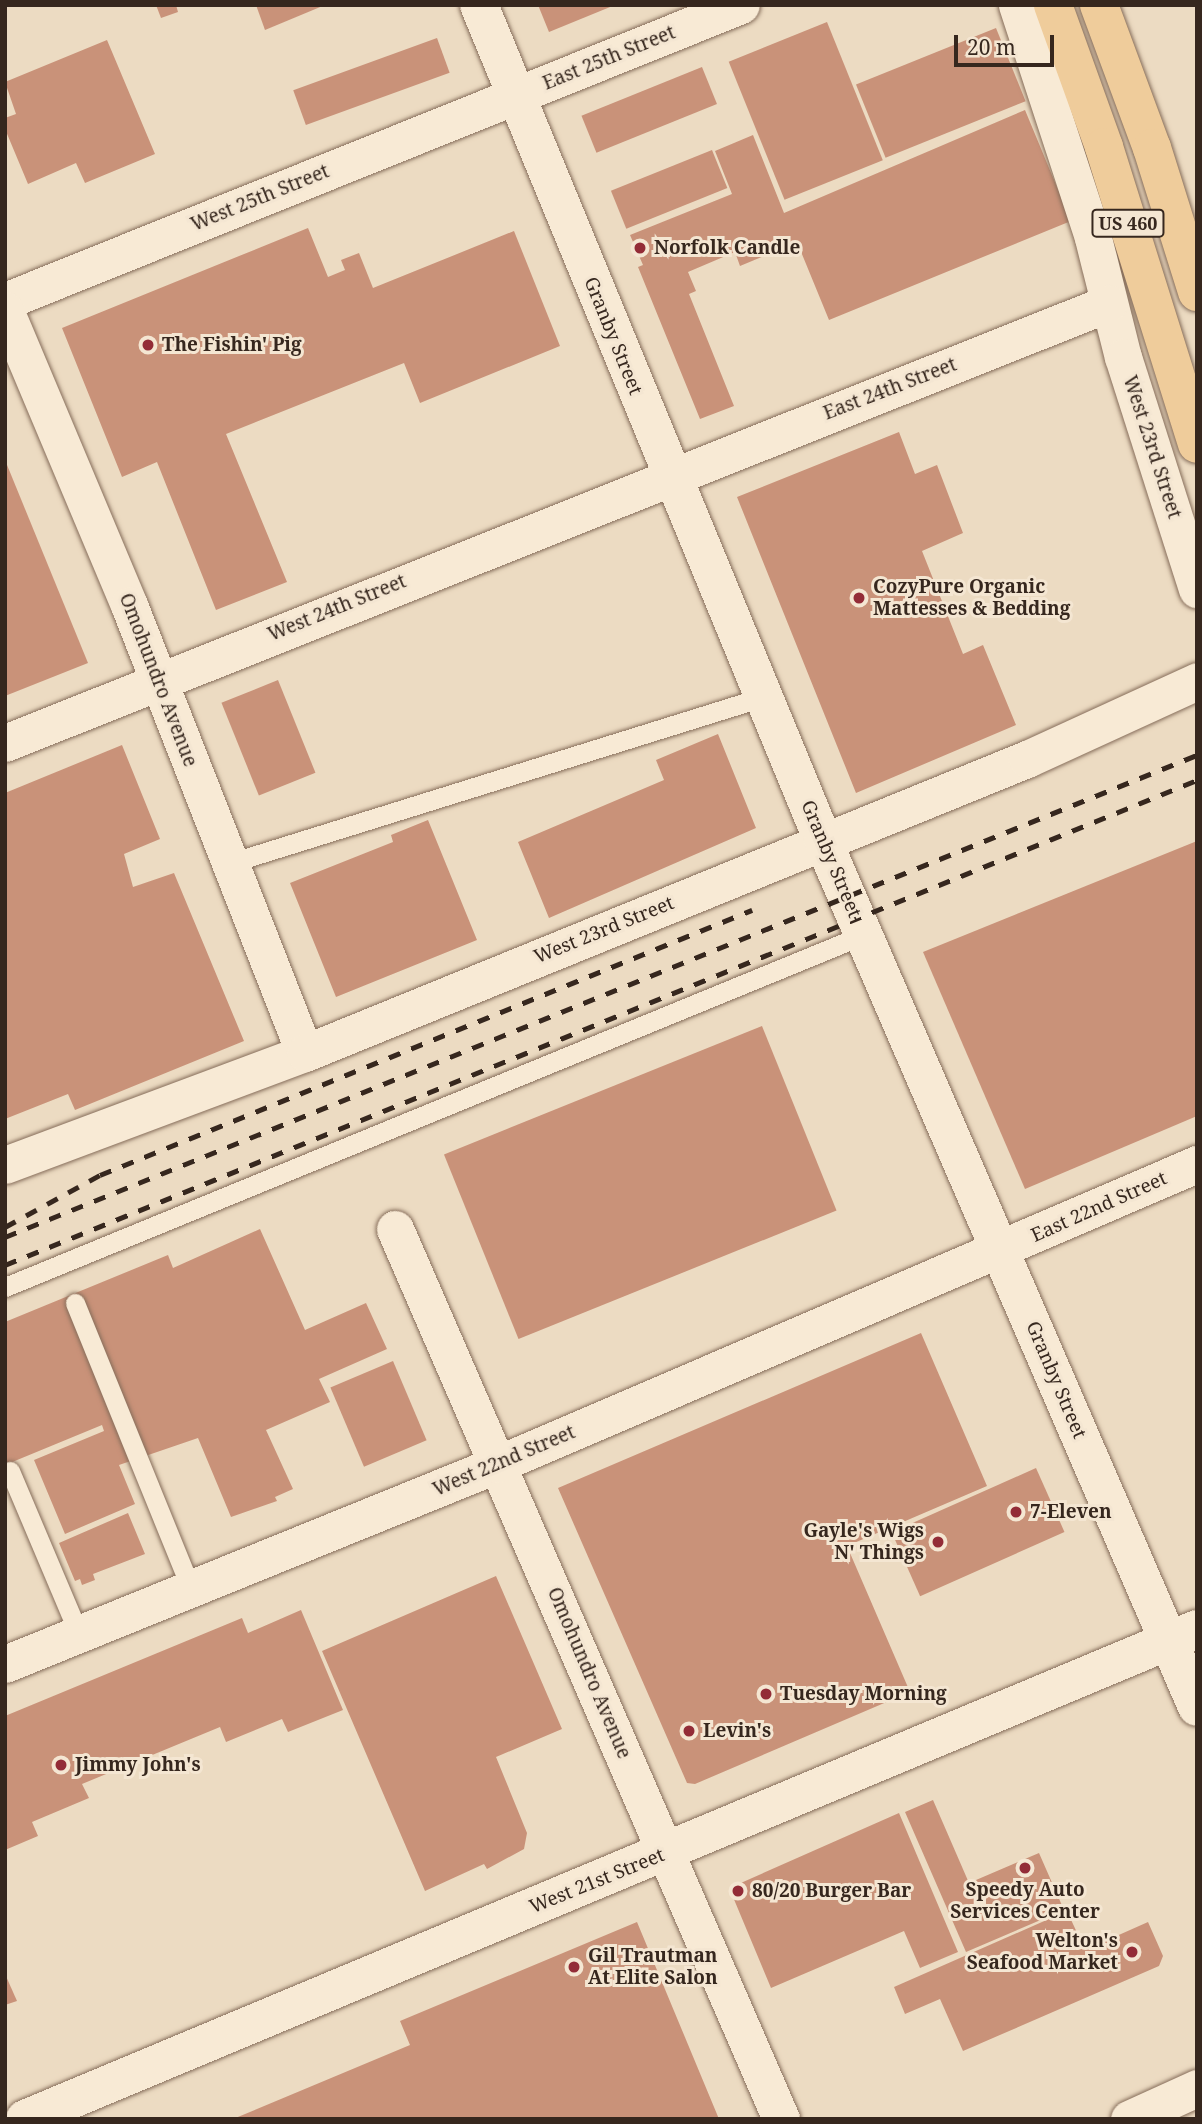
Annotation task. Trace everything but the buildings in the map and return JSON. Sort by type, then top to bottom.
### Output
[{"type":"main road","name":"US 460","points":[[1053,5],[1104,148],[1197,444]]},
{"type":"main road","name":"US 460","points":[[1099,5],[1152,148],[1197,292]]},
{"type":"street","name":"Granby Street","points":[[479,5],[670,475],[863,935],[1000,1251],[1183,1635],[1197,1707]]},
{"type":"street","name":"East 25th Street","points":[[516,96],[741,5]]},
{"type":"street","name":"West 23rd Street","points":[[1017,5],[1093,238],[1109,303],[1197,589]]},
{"type":"street","name":"West 25th Street","points":[[5,301],[516,96]]},
{"type":"street","name":"East 24th Street","points":[[670,475],[1109,303]]},
{"type":"street","name":"Omohundro Avenue","points":[[5,310],[158,680],[305,1053]]},
{"type":"street","name":"West 24th Street","points":[[5,743],[670,475]]},
{"type":"street","name":"West 23rd Street","points":[[5,1165],[305,1053],[1027,758],[1197,681]]},
{"type":"street","name":"East 22nd Street","points":[[1000,1251],[1197,1164]]},
{"type":"street","name":"Omohundro Avenue","points":[[396,1229],[781,2119]]},
{"type":"street","name":"West 22nd Street","points":[[5,1664],[498,1464],[1000,1251]]},
{"type":"street","name":"West 21st Street","points":[[25,2119],[1183,1635]]},
{"type":"street","points":[[1129,2119],[1197,2088]]},
{"type":"lane","points":[[230,863],[762,697]]},
{"type":"lane","points":[[5,1287],[863,935]]},
{"type":"lane","points":[[75,1303],[191,1589]]},
{"type":"lane","points":[[10,1471],[79,1634]]},
{"type":"railway","points":[[5,1237],[1197,755]]},
{"type":"railway","points":[[5,1265],[1197,780]]},
{"type":"railway","points":[[5,1227],[100,1175],[752,910]]},
{"type":"place","name":"Norfolk Candle","points":[[640,248]]},
{"type":"place","name":"The Fishin' Pig","points":[[148,345]]},
{"type":"place","name":"CozyPure Organic Mattesses & Bedding","points":[[859,598]]},
{"type":"place","name":"7-Eleven","points":[[1016,1512]]},
{"type":"place","name":"Gayle's Wigs N' Things","points":[[938,1542]]},
{"type":"place","name":"Tuesday Morning","points":[[766,1694]]},
{"type":"place","name":"Levin's","points":[[689,1731]]},
{"type":"place","name":"Jimmy John's","points":[[61,1765]]},
{"type":"place","name":"Speedy Auto Services Center","points":[[1025,1868]]},
{"type":"place","name":"80/20 Burger Bar","points":[[738,1891]]},
{"type":"place","name":"Welton's Seafood Market","points":[[1132,1952]]},
{"type":"place","name":"Gil Trautman At Elite Salon","points":[[574,1967]]}]
